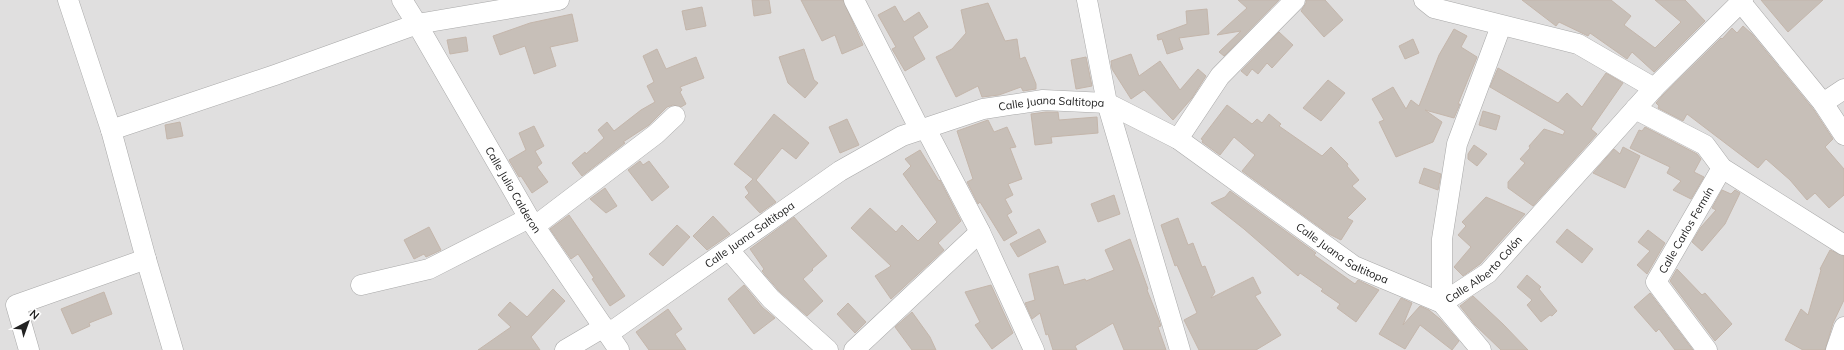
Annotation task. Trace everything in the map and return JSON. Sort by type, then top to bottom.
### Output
[{"type":"street","points":[[68,0],[111,130],[146,259],[173,350]]},
{"type":"street","name":"Calle Julio Calderon","points":[[402,0],[532,222],[610,337]]},
{"type":"street","points":[[111,130],[275,75],[417,24],[559,0]]},
{"type":"street","points":[[854,0],[923,130],[980,232],[1034,350]]},
{"type":"street","points":[[1086,0],[1107,103],[1180,350]]},
{"type":"street","points":[[1178,139],[1220,76],[1295,0]]},
{"type":"street","points":[[1424,0],[1434,8],[1501,26],[1578,44],[1654,88]]},
{"type":"street","points":[[1741,1],[1823,103],[1844,135]]},
{"type":"street","name":"Calle Alberto Colón","points":[[1442,303],[1488,273],[1654,88],[1741,1]]},
{"type":"street","name":"Calle Alberto Colón","points":[[1442,303],[1442,239],[1457,144],[1501,26]]},
{"type":"street","points":[[1823,103],[1844,89]]},
{"type":"street","name":"Calle Juana Saltitopa","points":[[565,350],[610,337],[840,170],[902,136],[983,109],[1043,100],[1107,103],[1178,139],[1354,266],[1442,303],[1481,350]]},
{"type":"street","points":[[1635,109],[1705,145],[1722,168],[1844,245]]},
{"type":"street","points":[[362,285],[429,269],[532,222],[656,134],[675,116]]},
{"type":"street","name":"Calle Carlos Fermín","points":[[1707,350],[1656,282],[1722,168]]},
{"type":"street","points":[[854,350],[980,232]]},
{"type":"street","points":[[729,250],[771,299],[828,350]]},
{"type":"street","points":[[29,350],[16,305],[146,259]]},
{"type":"street","points":[[1836,350],[1844,327]]},
{"type":"shaded area","points":[[0,0],[1844,0],[1844,350],[0,350]]},
{"type":"building","points":[[752,0],[769,0],[771,13],[754,16]]},
{"type":"building","points":[[801,0],[843,0],[863,45],[842,54],[835,35],[822,41]]},
{"type":"building","points":[[1238,0],[1279,0],[1224,56],[1219,52],[1241,31],[1217,35],[1247,8]]},
{"type":"building","points":[[1306,0],[1325,0],[1343,20],[1324,37],[1301,11],[1306,3]]},
{"type":"building","points":[[1522,0],[1611,0],[1631,16],[1624,25],[1655,48],[1681,22],[1655,0],[1685,0],[1705,21],[1654,72],[1632,52],[1627,59],[1590,33],[1588,36],[1559,22],[1556,26]]},
{"type":"building","points":[[1761,0],[1823,0],[1788,32]]},
{"type":"building","points":[[988,3],[1005,41],[1017,39],[1020,59],[1025,57],[1036,84],[1036,89],[1023,91],[1021,87],[999,95],[982,97],[978,86],[956,97],[936,57],[952,49],[966,33],[961,10]]},
{"type":"building","points":[[895,6],[904,22],[919,12],[928,27],[913,37],[925,59],[905,71],[892,49],[896,47],[878,15]]},
{"type":"building","points":[[702,7],[706,26],[686,30],[682,11]]},
{"type":"building","points":[[1207,9],[1209,34],[1179,38],[1183,49],[1167,54],[1162,39],[1158,40],[1157,35],[1187,24],[1186,11]]},
{"type":"building","points":[[572,14],[578,41],[550,47],[556,66],[534,74],[525,46],[500,55],[493,36],[530,23]]},
{"type":"building","points":[[1743,26],[1752,34],[1814,110],[1833,139],[1825,147],[1844,169],[1844,195],[1829,208],[1815,193],[1807,200],[1790,180],[1766,159],[1758,168],[1687,114],[1683,121],[1658,108],[1659,106],[1656,103],[1662,96],[1721,38],[1722,39],[1732,28],[1737,33]]},
{"type":"building","points":[[1454,29],[1467,36],[1461,47],[1477,57],[1454,118],[1425,110],[1442,122],[1433,142],[1396,157],[1379,122],[1384,120],[1372,99],[1393,87],[1406,109],[1411,100],[1419,106],[1439,55]]},
{"type":"building","points":[[1279,32],[1293,45],[1272,68],[1267,63],[1258,74],[1252,69],[1247,76],[1241,71]]},
{"type":"building","points":[[466,37],[468,51],[450,54],[447,40]]},
{"type":"building","points":[[1413,39],[1419,53],[1405,59],[1399,46]]},
{"type":"building","points":[[657,49],[666,69],[696,57],[704,78],[680,87],[682,90],[680,92],[686,104],[681,107],[673,105],[667,107],[649,125],[623,142],[625,143],[582,176],[572,163],[585,152],[586,154],[604,138],[598,130],[607,122],[614,131],[641,110],[655,102],[647,86],[654,82],[643,56]]},
{"type":"building","points":[[804,49],[814,80],[818,83],[805,98],[788,83],[779,57]]},
{"type":"building","points":[[1131,54],[1139,76],[1160,61],[1180,90],[1198,69],[1206,76],[1192,98],[1173,120],[1144,90],[1131,99],[1112,69],[1111,61]]},
{"type":"building","points":[[1086,57],[1092,86],[1076,89],[1071,60]]},
{"type":"building","points":[[1498,68],[1558,103],[1567,93],[1582,107],[1606,73],[1623,83],[1591,129],[1597,134],[1533,206],[1508,188],[1508,182],[1525,163],[1520,159],[1544,129],[1563,135],[1565,131],[1490,87]]},
{"type":"building","points":[[1328,80],[1345,93],[1321,121],[1303,108]]},
{"type":"building","points":[[1227,105],[1252,124],[1257,119],[1262,123],[1269,114],[1281,124],[1279,126],[1322,156],[1331,147],[1348,164],[1347,166],[1359,180],[1352,186],[1366,199],[1347,218],[1353,221],[1341,240],[1329,234],[1242,171],[1255,155],[1234,137],[1220,155],[1202,142],[1203,140],[1201,139]]},
{"type":"building","points":[[1483,111],[1500,116],[1496,130],[1479,125]]},
{"type":"building","points":[[1058,112],[1059,120],[1097,117],[1098,133],[1051,137],[1052,143],[1035,145],[1031,114]]},
{"type":"building","points":[[774,114],[809,143],[796,159],[782,148],[756,180],[776,202],[760,213],[745,197],[749,193],[745,187],[753,179],[734,164]]},
{"type":"building","points":[[847,119],[859,145],[840,153],[829,127]]},
{"type":"building","points":[[988,120],[994,132],[1007,127],[1016,147],[1010,148],[1022,179],[1008,184],[1013,195],[1005,199],[1012,212],[1007,215],[1017,233],[1004,241],[980,202],[978,204],[967,182],[973,179],[957,131]]},
{"type":"building","points":[[180,122],[183,136],[167,139],[165,125]]},
{"type":"building","points":[[534,126],[544,146],[535,151],[542,163],[537,167],[548,182],[532,193],[521,176],[519,177],[509,160],[526,150],[519,133]]},
{"type":"building","points":[[1645,127],[1697,154],[1701,159],[1694,172],[1704,177],[1691,199],[1673,190],[1681,181],[1667,173],[1670,167],[1630,148],[1639,130],[1642,131]]},
{"type":"building","points":[[1474,145],[1487,154],[1477,166],[1468,159],[1468,154]]},
{"type":"building","points":[[1623,147],[1640,156],[1625,188],[1593,173],[1614,149],[1620,154]]},
{"type":"building","points":[[920,150],[939,181],[940,180],[961,221],[938,243],[944,250],[891,299],[875,276],[891,266],[851,228],[870,208],[896,232],[902,225],[918,241],[937,222],[903,174],[911,166],[905,159]]},
{"type":"building","points":[[640,161],[643,165],[649,161],[669,187],[652,201],[628,170]]},
{"type":"building","points":[[1424,168],[1441,174],[1438,190],[1419,183]]},
{"type":"building","points":[[605,188],[617,206],[606,213],[590,199]]},
{"type":"building","points":[[1722,190],[1731,194],[1735,190],[1740,193],[1725,224],[1702,251],[1692,242],[1701,227],[1716,210],[1712,208]]},
{"type":"building","points":[[1230,191],[1316,253],[1314,255],[1355,284],[1358,280],[1379,290],[1356,322],[1337,308],[1340,304],[1321,291],[1323,289],[1300,273],[1298,276],[1244,229],[1211,203],[1225,197]]},
{"type":"building","points":[[1114,195],[1120,214],[1098,222],[1091,204]]},
{"type":"building","points":[[1486,197],[1525,214],[1480,264],[1463,276],[1454,267],[1471,247],[1458,235],[1466,226],[1462,222]]},
{"type":"building","points":[[569,215],[625,296],[610,306],[578,254],[571,259],[550,229]]},
{"type":"building","points":[[713,216],[730,234],[707,250],[693,236]]},
{"type":"building","points":[[794,217],[827,256],[803,279],[823,301],[807,316],[779,291],[762,271],[764,269],[750,249]]},
{"type":"building","points":[[1178,218],[1188,245],[1193,243],[1202,267],[1205,266],[1215,292],[1211,298],[1253,277],[1261,293],[1255,296],[1281,335],[1256,350],[1199,350],[1184,320],[1197,313],[1177,265],[1175,266],[1161,225]]},
{"type":"building","points":[[677,225],[690,237],[663,266],[649,254]]},
{"type":"building","points":[[429,227],[441,250],[426,257],[424,254],[414,259],[404,240]]},
{"type":"building","points":[[1039,229],[1046,242],[1018,257],[1010,244]]},
{"type":"building","points":[[1567,229],[1593,249],[1582,263],[1556,242]]},
{"type":"building","points":[[1648,230],[1665,243],[1647,274],[1637,265],[1650,251],[1638,242]]},
{"type":"building","points":[[1130,239],[1161,326],[1158,327],[1166,350],[1124,350],[1113,323],[1075,346],[1077,350],[1053,350],[1048,334],[1046,335],[1040,313],[1032,319],[1025,303],[1035,300],[1029,274],[1058,266],[1064,285],[1085,279],[1086,281],[1114,270],[1105,250]]},
{"type":"building","points":[[1830,250],[1844,256],[1844,300],[1833,323],[1825,350],[1803,350],[1785,340],[1801,309],[1808,315],[1821,270],[1820,269]]},
{"type":"building","points":[[1677,269],[1702,295],[1705,293],[1732,324],[1715,341],[1670,281]]},
{"type":"building","points":[[1527,275],[1541,287],[1539,289],[1557,311],[1552,316],[1550,315],[1541,322],[1527,305],[1532,300],[1517,287]]},
{"type":"building","points":[[744,285],[762,307],[775,318],[754,334],[728,299]]},
{"type":"building","points":[[991,285],[1013,333],[992,349],[975,325],[980,322],[965,292]]},
{"type":"building","points":[[553,289],[565,301],[531,337],[540,350],[478,350],[511,327],[498,315],[510,302],[527,317]]},
{"type":"building","points":[[104,292],[112,314],[89,323],[90,326],[72,334],[61,309]]},
{"type":"building","points":[[1650,293],[1693,350],[1675,350],[1659,329],[1656,332],[1634,307]]},
{"type":"building","points":[[1473,296],[1528,350],[1501,350],[1475,325],[1460,306]]},
{"type":"building","points":[[1401,298],[1412,303],[1403,325],[1420,306],[1429,310],[1440,319],[1459,341],[1452,350],[1420,325],[1405,349],[1379,334]]},
{"type":"building","points":[[848,303],[866,322],[855,333],[837,314]]},
{"type":"building","points":[[668,309],[682,329],[675,334],[686,350],[649,350],[636,332]]},
{"type":"building","points":[[912,312],[930,337],[936,350],[912,350],[895,327]]}]
